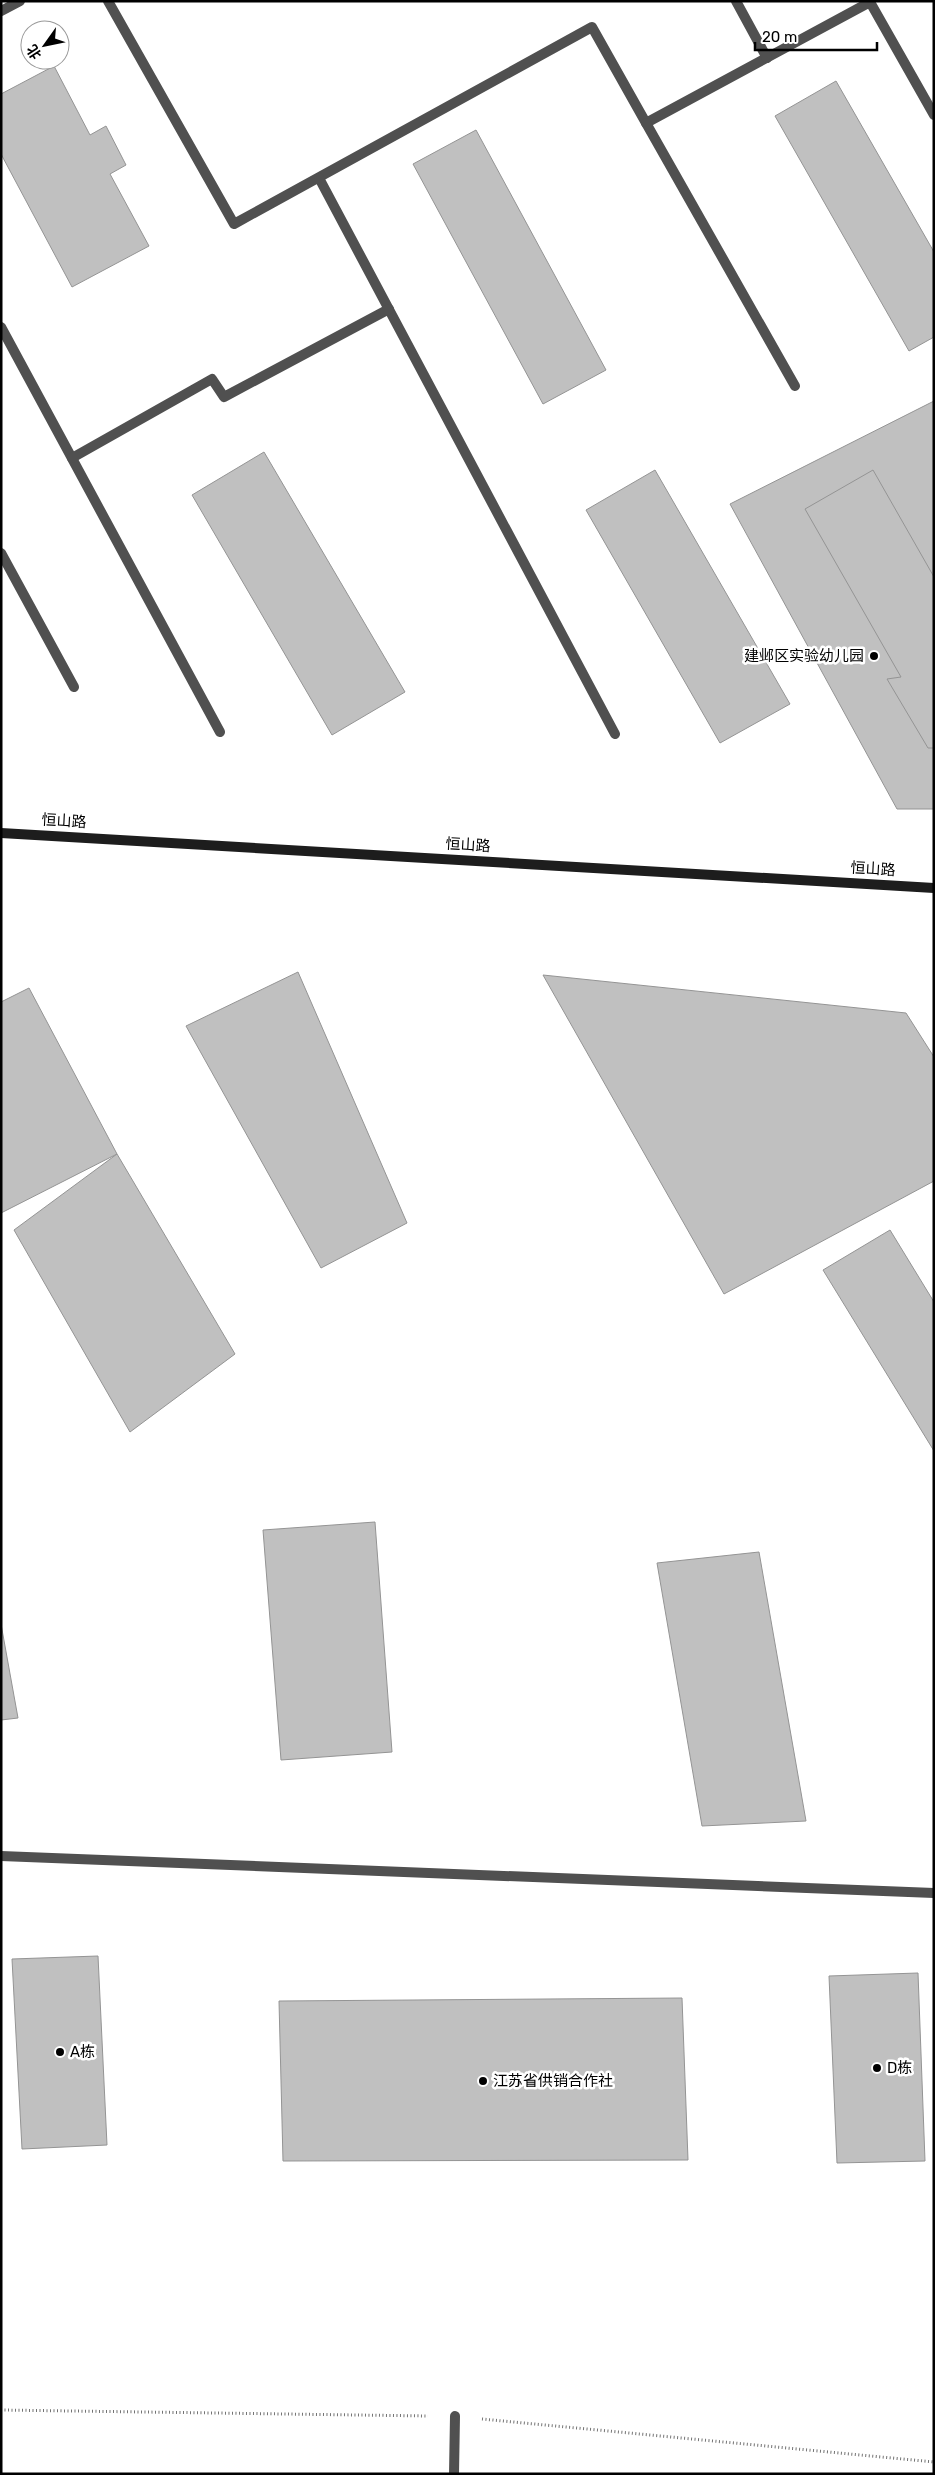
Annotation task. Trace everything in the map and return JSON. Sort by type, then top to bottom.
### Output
[{"type":"street","points":[[1,11],[20,1]]},
{"type":"street","points":[[108,1],[234,224],[592,28],[795,386]]},
{"type":"street","points":[[736,1],[767,58]]},
{"type":"street","points":[[646,123],[870,2],[934,115]]},
{"type":"street","points":[[319,178],[615,734]]},
{"type":"street","points":[[72,458],[212,379],[224,397],[389,309]]},
{"type":"street","points":[[1,327],[220,732]]},
{"type":"street","points":[[1,553],[74,687]]},
{"type":"street","name":"恒山路","points":[[1,833],[934,888]]},
{"type":"street","points":[[1,1856],[934,1893]]},
{"type":"street","points":[[454,2471],[455,2416]]},
{"type":"building","points":[[46,70],[56,70],[90,135],[106,126],[126,165],[110,174],[149,246],[72,287],[1,154],[1,94]]},
{"type":"building","points":[[836,81],[934,252],[934,337],[909,351],[775,116]]},
{"type":"building","points":[[476,130],[606,370],[543,404],[413,164]]},
{"type":"building","name":"建邺区实验幼儿园","points":[[934,401],[934,809],[897,809],[730,504]]},
{"type":"building","points":[[264,452],[405,692],[332,735],[192,495]]},
{"type":"building","points":[[655,470],[790,704],[720,743],[586,510]]},
{"type":"building","points":[[873,470],[934,577],[934,748],[928,748],[887,679],[901,677],[805,509]]},
{"type":"building","points":[[298,972],[407,1223],[321,1268],[186,1026]]},
{"type":"building","points":[[543,975],[906,1013],[934,1057],[934,1181],[724,1294]]},
{"type":"building","points":[[29,988],[117,1154],[1,1213],[1,1002]]},
{"type":"building","points":[[117,1154],[235,1354],[130,1432],[14,1230]]},
{"type":"building","points":[[890,1230],[934,1302],[934,1451],[823,1270]]},
{"type":"building","points":[[375,1522],[392,1752],[281,1760],[263,1530]]},
{"type":"building","points":[[759,1552],[806,1821],[702,1826],[657,1563]]},
{"type":"building","points":[[1,1624],[18,1718],[1,1720]]},
{"type":"building","name":"A栋","points":[[98,1956],[107,2145],[22,2149],[12,1959]]},
{"type":"building","name":"D栋","points":[[918,1973],[925,2161],[837,2163],[829,1976]]},
{"type":"building","name":"江苏省供销合作社","points":[[682,1998],[688,2160],[283,2161],[279,2001]]},
{"type":"place","name":"建邺区实验幼儿园","points":[[874,656]]},
{"type":"place","name":"A栋","points":[[60,2052]]},
{"type":"place","name":"D栋","points":[[877,2068]]},
{"type":"place","name":"江苏省供销合作社","points":[[483,2081]]}]
